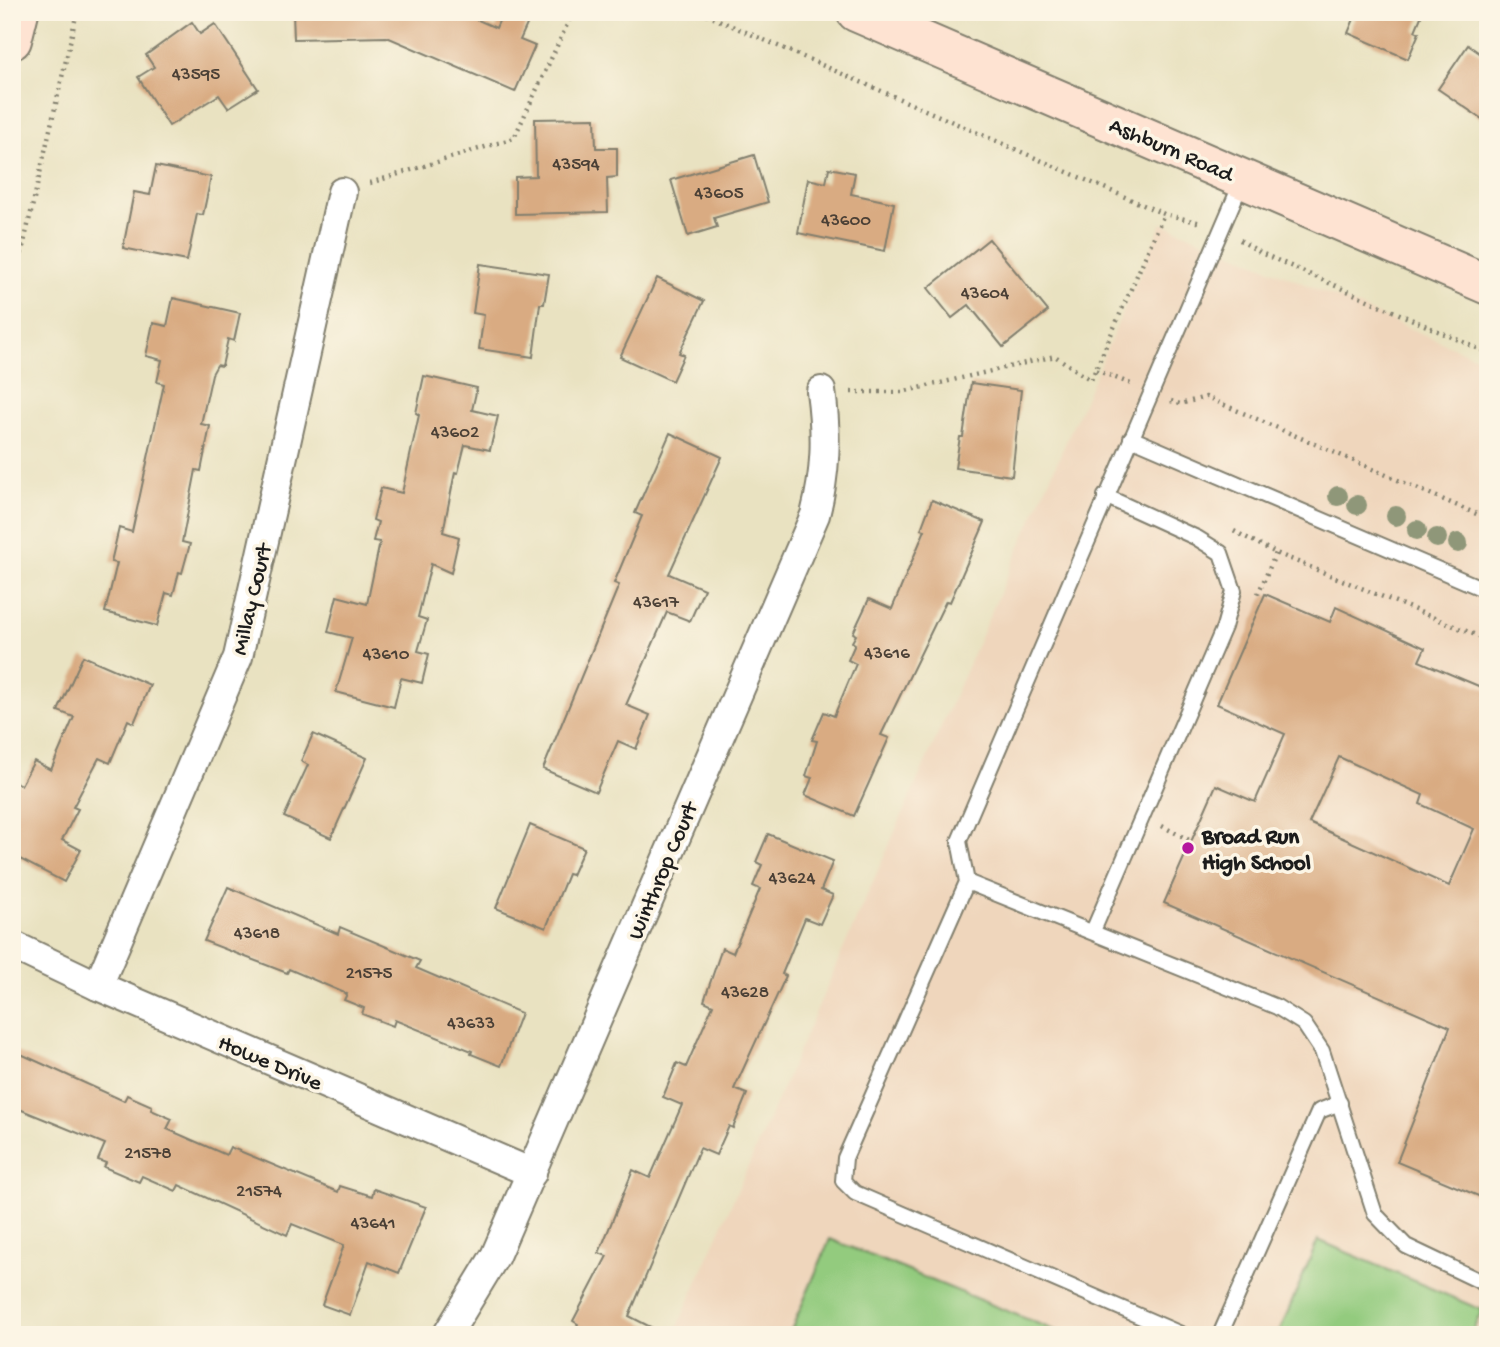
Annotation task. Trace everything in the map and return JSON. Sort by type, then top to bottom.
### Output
[{"type":"main road","points":[[12,40],[19,12]]},
{"type":"main road","name":"Ashburn Road","points":[[856,12],[1488,285]]},
{"type":"street","name":"Millay Court","points":[[98,986],[238,657],[342,192]]},
{"type":"street","name":"Winthrop Court","points":[[447,1335],[495,1256],[815,515],[825,475],[827,433],[821,391]]},
{"type":"street","name":"Howe Drive","points":[[12,946],[98,986],[532,1173]]},
{"type":"lane","points":[[1183,1335],[855,1193],[843,1181],[845,1158],[967,881],[958,841],[1243,178]]},
{"type":"lane","points":[[1132,438],[1488,592]]},
{"type":"lane","points":[[1093,931],[1224,627],[1234,591],[1221,553],[1197,538],[1105,496]]},
{"type":"lane","points":[[967,881],[1277,1007],[1304,1024],[1322,1051],[1375,1214],[1406,1247],[1488,1284]]},
{"type":"lane","points":[[1220,1335],[1319,1111],[1340,1103]]},
{"type":"path","points":[[12,295],[77,12]]},
{"type":"path","points":[[342,192],[514,138],[573,12]]},
{"type":"path","points":[[700,12],[1164,214],[1220,228],[1261,253],[1488,353]]},
{"type":"path","points":[[821,391],[902,392],[1055,356],[1091,380],[1164,214]]},
{"type":"path","points":[[1096,370],[1180,404],[1206,397],[1488,519]]},
{"type":"path","points":[[1228,528],[1276,553],[1488,640]]},
{"type":"path","points":[[1158,824],[1191,841]]},
{"type":"shaded area","name":"Broad Run High School","points":[[1162,223],[1488,362],[1488,1335],[674,1335]]},
{"type":"green space","points":[[830,1239],[1066,1335],[789,1335]]},
{"type":"green space","points":[[1318,1240],[1482,1310],[1471,1335],[1278,1335]]},
{"type":"building","points":[[293,12],[460,12],[496,28],[503,12],[510,12],[529,20],[520,40],[535,46],[515,92],[387,37],[294,39]]},
{"type":"building","points":[[1357,12],[1423,12],[1415,31],[1419,33],[1408,59],[1348,33]]},
{"type":"building","points":[[192,22],[200,34],[215,24],[258,89],[228,108],[219,95],[169,126],[138,77],[154,67],[146,55]]},
{"type":"building","points":[[1468,45],[1488,59],[1488,123],[1438,89]]},
{"type":"building","points":[[595,118],[596,148],[617,148],[617,177],[607,178],[608,212],[515,214],[515,177],[536,176],[535,119]]},
{"type":"building","points":[[754,155],[768,202],[714,218],[717,227],[688,236],[671,180]]},
{"type":"building","points":[[156,166],[211,177],[203,215],[197,214],[187,261],[123,248],[134,192],[150,195]]},
{"type":"building","points":[[829,168],[855,173],[851,194],[894,203],[885,251],[798,233],[808,179],[826,183]]},
{"type":"building","points":[[989,239],[1048,311],[1003,347],[969,305],[952,318],[928,288]]},
{"type":"building","points":[[480,264],[549,274],[544,304],[540,304],[533,357],[479,349],[484,315],[473,313]]},
{"type":"building","points":[[657,278],[704,301],[679,353],[684,355],[672,381],[620,357]]},
{"type":"building","points":[[173,298],[240,313],[234,341],[228,339],[222,366],[217,365],[212,374],[201,424],[210,426],[201,471],[196,470],[182,542],[190,544],[173,595],[166,593],[157,626],[105,612],[117,563],[111,562],[119,528],[132,532],[164,384],[157,382],[162,360],[146,356],[153,323],[167,326]]},
{"type":"building","points":[[424,376],[477,388],[472,410],[498,416],[490,450],[465,445],[458,473],[455,472],[443,532],[459,537],[451,573],[431,564],[418,617],[427,620],[418,651],[429,654],[422,683],[401,678],[394,707],[336,692],[352,638],[328,632],[337,596],[367,604],[380,542],[373,541],[378,522],[373,520],[381,488],[402,493],[419,415],[416,413]]},
{"type":"building","points":[[971,383],[1021,390],[1012,476],[955,468],[960,437],[963,437]]},
{"type":"building","points":[[670,433],[722,457],[669,574],[704,589],[690,621],[667,612],[626,705],[650,715],[636,749],[618,741],[596,792],[543,769],[619,585],[614,583],[642,516],[635,513]]},
{"type":"building","points":[[932,500],[985,522],[950,602],[946,601],[881,735],[889,738],[854,816],[805,795],[812,778],[806,776],[817,741],[812,740],[824,712],[834,716],[856,664],[848,660],[855,644],[852,642],[856,635],[853,633],[869,599],[892,609],[925,530],[921,529]]},
{"type":"building","name":"Broad Run High School","points":[[1265,594],[1330,622],[1336,607],[1425,648],[1419,661],[1488,690],[1488,1200],[1397,1162],[1450,1027],[1164,903],[1216,785],[1255,802],[1285,734],[1217,704]],"holes":[[[1339,757],[1423,795],[1420,804],[1474,829],[1449,886],[1309,823]]]},
{"type":"building","points":[[83,656],[150,685],[134,723],[128,720],[110,763],[99,758],[73,807],[78,809],[62,840],[81,850],[64,882],[12,855],[12,781],[21,785],[34,761],[51,770],[74,717],[58,711]]},
{"type":"building","points":[[313,734],[367,758],[331,838],[284,817],[308,765],[301,761]]},
{"type":"building","points":[[530,825],[584,848],[572,875],[568,874],[546,928],[496,908]]},
{"type":"building","points":[[768,834],[833,861],[821,890],[833,895],[820,924],[805,918],[782,974],[786,976],[734,1089],[747,1094],[733,1128],[729,1126],[716,1155],[700,1148],[629,1316],[666,1335],[572,1335],[578,1324],[573,1321],[607,1256],[599,1253],[633,1170],[650,1178],[682,1105],[663,1097],[677,1063],[686,1067],[713,1005],[704,1001],[722,948],[733,953],[760,889],[753,886],[762,865],[756,862]]},
{"type":"building","points":[[228,887],[338,934],[340,927],[420,961],[416,968],[521,1013],[501,1066],[471,1054],[472,1051],[395,1020],[393,1026],[362,1014],[364,1008],[344,1000],[347,994],[289,969],[287,973],[204,941]]},
{"type":"building","points":[[12,1050],[124,1101],[127,1095],[152,1106],[151,1110],[172,1119],[167,1129],[226,1155],[230,1147],[338,1192],[340,1186],[372,1196],[374,1189],[426,1207],[399,1273],[369,1261],[350,1315],[322,1305],[344,1245],[292,1224],[287,1235],[179,1185],[176,1191],[142,1176],[139,1182],[104,1167],[106,1163],[98,1160],[105,1144],[12,1106]]},
{"type":"place","name":"Broad Run High School","points":[[1188,848]]}]
